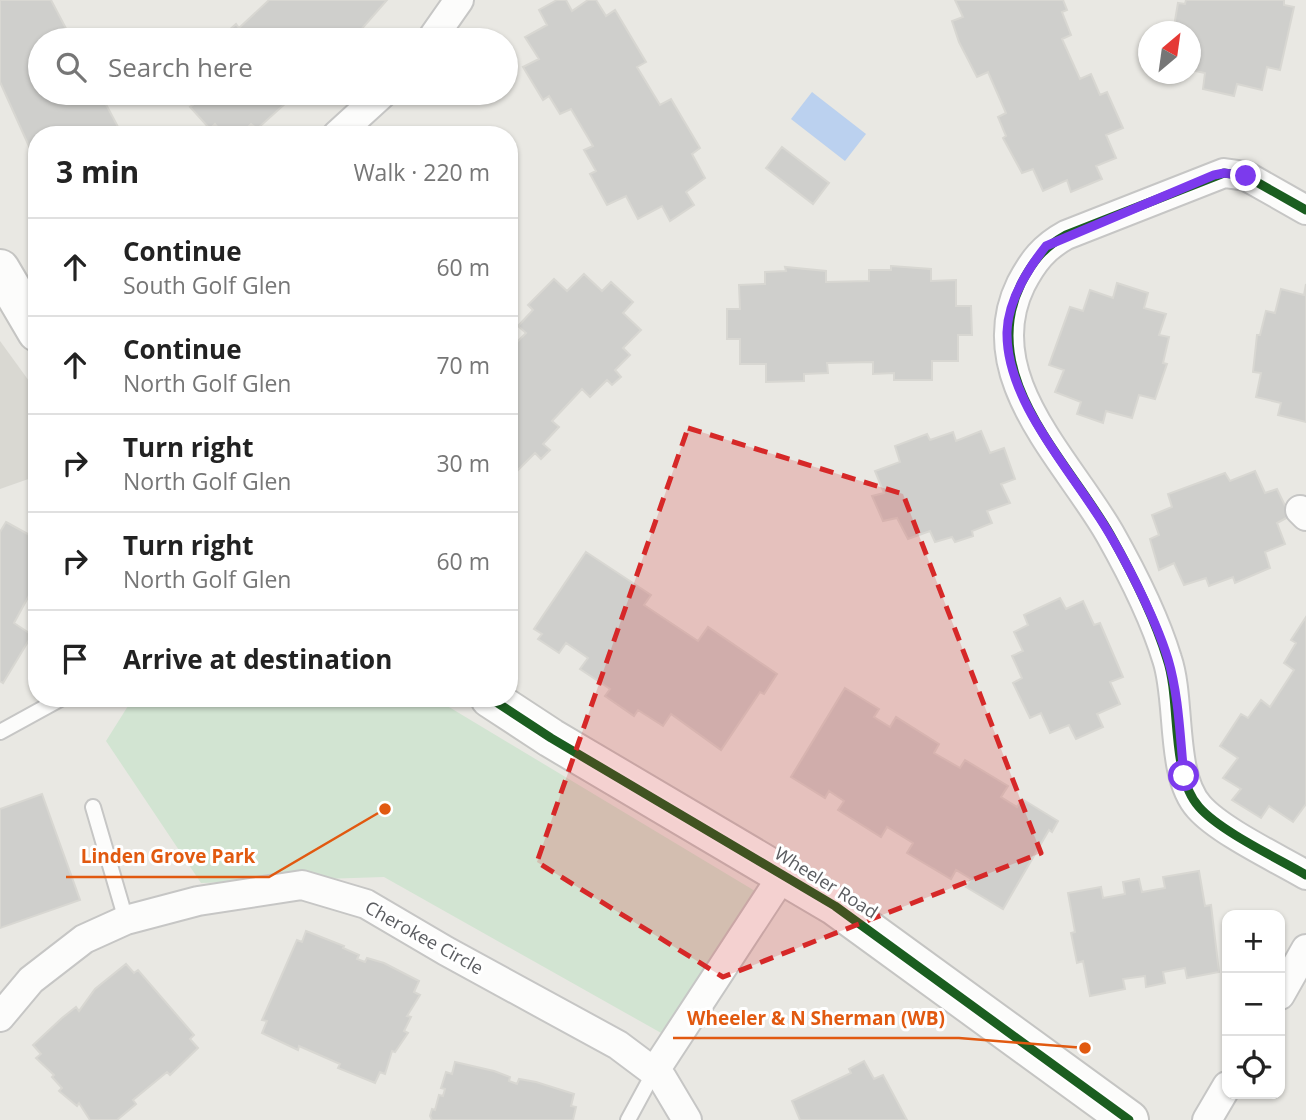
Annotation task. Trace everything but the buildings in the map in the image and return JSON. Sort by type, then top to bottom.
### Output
[{"type":"street","points":[[439,28],[459,0]]},
{"type":"street","points":[[347,126],[370,105]]},
{"type":"street","points":[[1306,210],[1246,176],[1224,173],[1066,234],[1046,246],[1030,266],[1010,310],[1007,330],[1008,352],[1017,381],[1050,446],[1116,546],[1136,583],[1168,660],[1189,793],[1211,818],[1306,875]]},
{"type":"street","points":[[0,269],[28,317]]},
{"type":"street","name":"Wheeler Road","points":[[504,707],[879,935],[1129,1120]]},
{"type":"street","points":[[654,1072],[783,875]]},
{"type":"street","name":"Cherokee Circle","points":[[0,1017],[42,971],[84,939],[126,920],[198,901],[302,885],[366,904],[618,1045],[662,1078],[687,1120]]},
{"type":"street","points":[[1285,986],[1306,949]]},
{"type":"street","points":[[1207,1120],[1222,1094]]},
{"type":"lane","points":[[0,732],[46,707]]},
{"type":"lane","points":[[93,807],[103,849],[126,920]]},
{"type":"lane","points":[[628,1120],[654,1072]]},
{"type":"highlighted area","points":[[688,428],[903,494],[1041,853],[723,977],[537,862]]},
{"type":"shaded area","points":[[0,341],[28,380],[28,479],[0,489]]},
{"type":"green space","points":[[127,707],[449,707],[755,891],[663,1034],[384,877],[201,883],[106,741]]},
{"type":"water","points":[[812,92],[866,134],[845,161],[791,119]]},
{"type":"cycle path","points":[[1306,210],[1246,176],[1224,173],[1066,235],[1051,244],[1030,268],[1021,284],[1010,318],[1010,351],[1018,384],[1032,415],[1110,534],[1156,627],[1171,676],[1180,757],[1190,793],[1199,807],[1220,825],[1306,875]]},
{"type":"cycle path","points":[[504,707],[551,738],[835,906],[1129,1120]]},
{"type":"place","name":"Linden Grove Park","points":[[385,809]]},
{"type":"place","name":"Wheeler & N Sherman (WB)","points":[[1085,1048]]},
{"type":"route","points":[[1184,776],[1168,660],[1136,583],[1109,533],[1050,446],[1017,381],[1008,352],[1007,330],[1010,310],[1017,292],[1030,266],[1046,246],[1066,234],[1214,175],[1236,173],[1246,176]]}]
